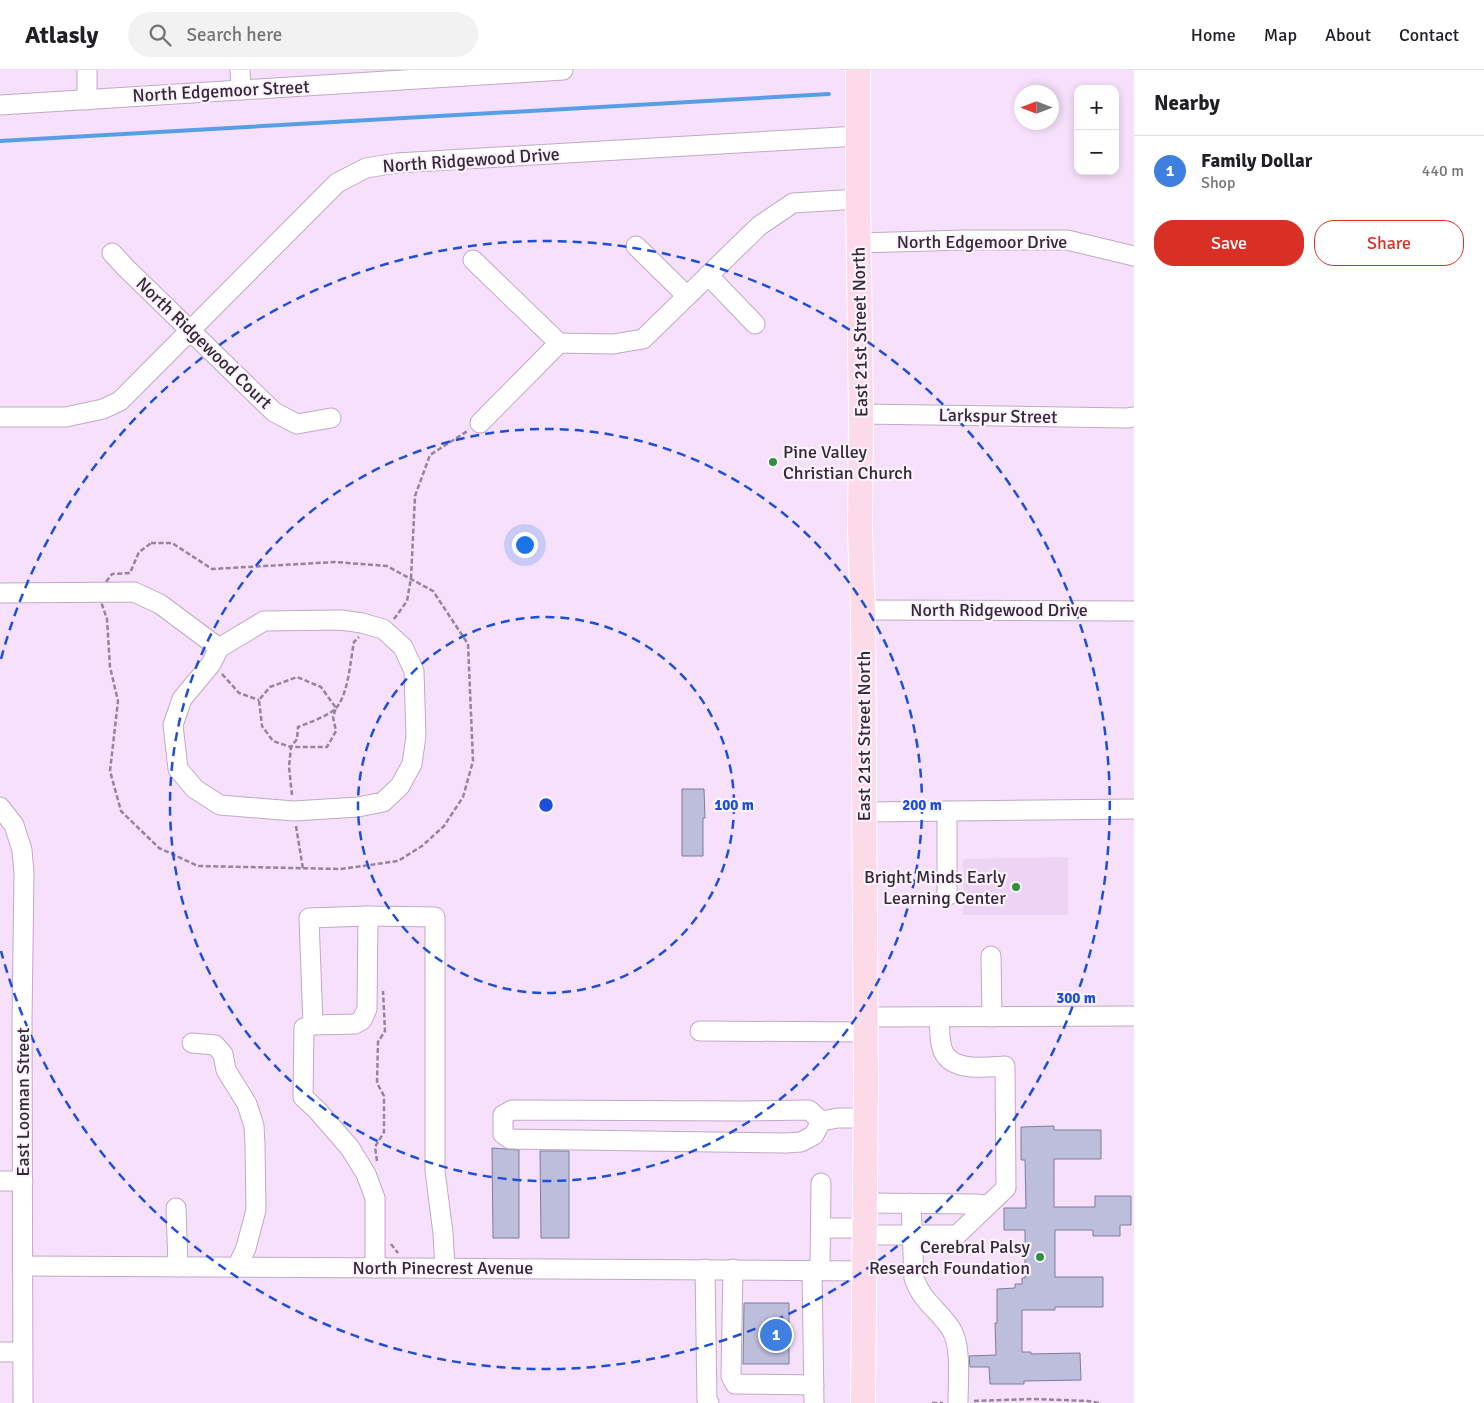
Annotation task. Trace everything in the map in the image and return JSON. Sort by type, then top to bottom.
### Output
[{"type":"main road","name":"East 21st Street North","points":[[858,70],[858,243],[861,414],[860,532],[863,610],[866,1024],[863,1403]]},
{"type":"street","points":[[87,70],[87,100]]},
{"type":"street","points":[[240,70],[241,90]]},
{"type":"street","name":"North Edgemoor Street","points":[[0,104],[241,90],[420,75],[562,70]]},
{"type":"street","name":"North Ridgewood Drive","points":[[0,417],[66,417],[103,409],[120,401],[338,183],[366,168],[397,163],[858,136]]},
{"type":"street","points":[[473,260],[559,343],[613,344],[642,339],[759,226],[793,203],[858,199]]},
{"type":"street","name":"North Edgemoor Drive","points":[[858,243],[1067,240],[1134,256]]},
{"type":"street","points":[[636,246],[687,296]]},
{"type":"street","name":"North Ridgewood Court","points":[[112,253],[274,412],[297,424],[331,418]]},
{"type":"street","points":[[708,275],[756,324]]},
{"type":"street","points":[[480,423],[559,343]]},
{"type":"street","name":"Larkspur Street","points":[[861,414],[1134,417]]},
{"type":"street","points":[[0,593],[134,592],[160,604],[215,656]]},
{"type":"street","name":"North Ridgewood Drive","points":[[863,610],[1134,610]]},
{"type":"street","points":[[264,620],[342,620],[383,629],[404,647],[414,671],[416,736],[412,764],[400,786],[383,802],[358,807],[294,811],[220,805],[195,789],[178,769],[172,725],[182,699],[215,656],[264,620]]},
{"type":"street","name":"East Looman Street","points":[[0,807],[14,825],[22,850],[24,873],[22,1022],[23,1403]]},
{"type":"street","points":[[864,812],[1134,809]]},
{"type":"street","points":[[947,811],[947,896]]},
{"type":"street","points":[[368,916],[367,1009],[362,1020],[355,1024],[313,1024],[304,1028],[303,1097],[350,1148],[366,1174],[375,1198],[376,1268]]},
{"type":"street","points":[[313,1024],[309,918],[368,916],[435,917],[435,1171],[445,1268]]},
{"type":"street","points":[[991,956],[992,1017]]},
{"type":"street","points":[[700,1031],[866,1024],[939,1017],[1134,1016]]},
{"type":"street","points":[[821,1228],[912,1235],[957,1235],[1006,1188],[1005,1066],[963,1066],[946,1058],[942,1050],[939,1017]]},
{"type":"street","points":[[192,1043],[215,1045],[223,1054],[226,1070],[247,1104],[254,1126],[256,1210],[246,1248],[237,1267]]},
{"type":"street","points":[[821,1120],[814,1135],[801,1142],[786,1143],[510,1139],[504,1134],[504,1115],[512,1110],[808,1110],[821,1120],[866,1118]]},
{"type":"street","points":[[0,1181],[23,1181]]},
{"type":"street","points":[[733,1269],[731,1376],[736,1384],[814,1394],[816,1270],[821,1228],[821,1183]]},
{"type":"street","points":[[864,1203],[988,1205]]},
{"type":"street","points":[[911,1203],[914,1278],[918,1289],[928,1303],[942,1316],[952,1331],[956,1342],[958,1402]]},
{"type":"street","points":[[176,1208],[178,1267]]},
{"type":"street","name":"North Pinecrest Avenue","points":[[23,1266],[864,1271]]},
{"type":"street","points":[[705,1269],[709,1403]]},
{"type":"street","points":[[0,1352],[23,1352]]},
{"type":"path","points":[[383,629],[396,618],[407,601],[415,496],[430,455],[480,423]]},
{"type":"path","points":[[336,708],[321,686],[297,677],[270,686],[259,700],[262,726],[272,741],[291,747],[327,747],[336,731],[333,717],[345,688],[354,642],[360,636],[366,638]]},
{"type":"path","points":[[215,656],[217,668],[239,692],[259,700]]},
{"type":"path","points":[[303,869],[289,767],[291,747],[297,739],[298,727],[317,720],[336,708]]},
{"type":"path","points":[[377,1166],[375,1147],[384,1132],[384,1096],[376,1083],[378,1042],[385,1031],[384,992],[380,987]]},
{"type":"path","points":[[386,1239],[401,1256]]},
{"type":"path","points":[[932,1403],[1034,1398],[1088,1400],[1099,1403]]},
{"type":"shaded area","name":"Bright Minds Early Learning Center","points":[[1068,857],[1068,915],[963,915],[963,859]]},
{"type":"building","points":[[682,789],[704,789],[703,856],[682,856]]},
{"type":"building","name":"Cerebral Palsy Research Foundation","points":[[1054,1126],[1054,1130],[1101,1130],[1101,1159],[1054,1159],[1054,1207],[1095,1207],[1095,1196],[1131,1196],[1131,1225],[1120,1225],[1120,1236],[1093,1236],[1093,1230],[1055,1230],[1055,1277],[1103,1277],[1103,1307],[1055,1307],[1055,1310],[1022,1310],[1022,1352],[1031,1352],[1031,1354],[1080,1353],[1081,1380],[1024,1381],[1024,1384],[990,1384],[989,1367],[970,1367],[969,1356],[996,1355],[997,1289],[1015,1288],[1015,1284],[1022,1284],[1022,1278],[1025,1278],[1025,1230],[1004,1230],[1004,1208],[1026,1208],[1025,1160],[1021,1160],[1021,1127]]},
{"type":"building","points":[[492,1148],[519,1150],[519,1238],[493,1238]]},
{"type":"building","points":[[540,1151],[569,1151],[569,1238],[541,1238]]},
{"type":"building","points":[[744,1303],[789,1303],[789,1364],[743,1364]]},
{"type":"waterway","points":[[0,141],[829,94]]},
{"type":"place","name":"Pine Valley Christian Church","points":[[773,462]]},
{"type":"place","name":"Bright Minds Early Learning Center","points":[[1016,887]]},
{"type":"place","name":"Cerebral Palsy Research Foundation","points":[[1040,1257]]},
{"type":"place","name":"Family Dollar","points":[[776,1335]]}]
